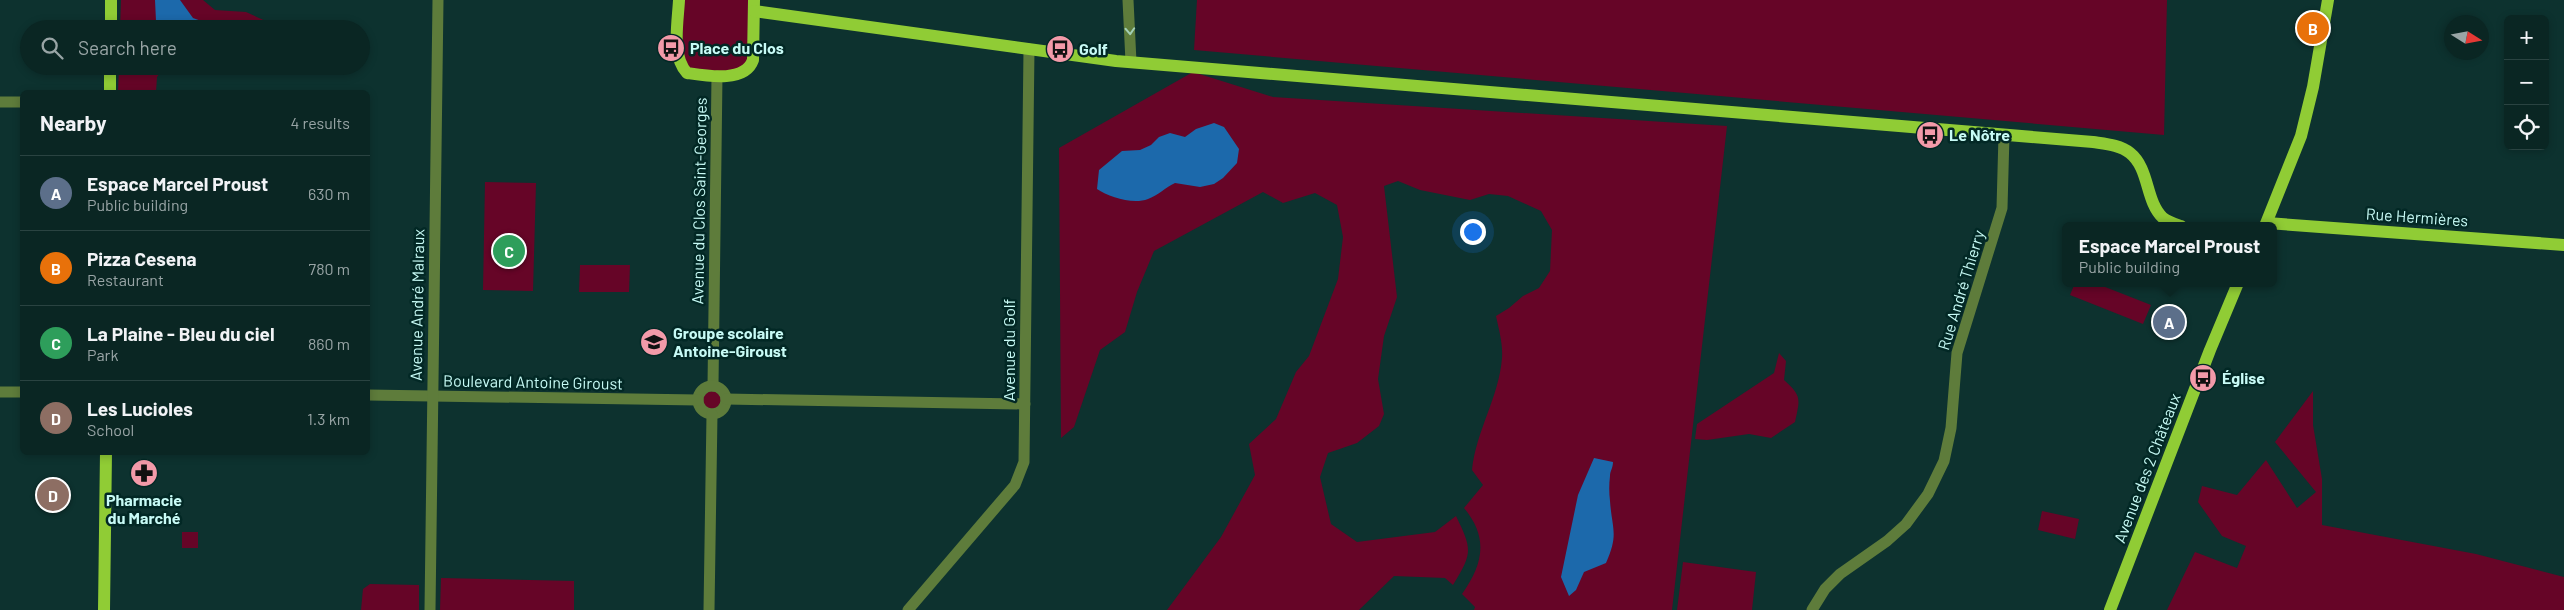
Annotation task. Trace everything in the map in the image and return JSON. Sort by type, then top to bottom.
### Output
[{"type":"main road","points":[[111,0],[111,20]]},
{"type":"main road","points":[[679,0],[678,56],[681,66],[687,72],[717,76],[742,73],[750,68],[753,60],[754,5],[1029,49],[1131,62],[2093,142],[2121,148],[2130,154],[2142,169],[2156,209],[2165,219],[2172,222]]},
{"type":"main road","points":[[2267,222],[2301,136],[2313,87],[2328,0]]},
{"type":"main road","points":[[110,75],[110,90]]},
{"type":"main road","name":"Rue Hermières","points":[[2277,226],[2564,245]]},
{"type":"main road","name":"Avenue des 2 Châteaux","points":[[2110,610],[2210,350],[2236,287]]},
{"type":"main road","points":[[104,610],[106,455]]},
{"type":"street","name":"Avenue André Malraux","points":[[430,610],[438,0]]},
{"type":"street","points":[[1128,0],[1131,62]]},
{"type":"street","name":"Avenue du Golf","points":[[908,610],[1015,485],[1024,462],[1029,49]]},
{"type":"street","name":"Avenue du Clos Saint-Georges","points":[[712,386],[717,76]]},
{"type":"street","points":[[0,102],[20,102]]},
{"type":"street","name":"Rue André Thierry","points":[[1812,610],[1825,589],[1840,574],[1906,524],[1928,494],[1941,469],[1952,428],[1957,353],[2002,208],[2004,135]]},
{"type":"street","points":[[712,386],[723,392],[726,399],[723,408],[712,414],[704,411],[698,400],[701,391],[712,386]]},
{"type":"street","points":[[0,392],[20,392]]},
{"type":"street","name":"Boulevard Antoine Giroust","points":[[370,395],[698,400]]},
{"type":"street","points":[[726,399],[1025,404]]},
{"type":"street","points":[[709,610],[712,414]]},
{"type":"shaded area","points":[[121,0],[203,0],[215,10],[246,12],[263,20],[120,20]]},
{"type":"shaded area","points":[[682,0],[751,0],[750,58],[739,71],[693,71],[683,62]]},
{"type":"shaded area","points":[[1197,0],[2167,0],[2164,135],[1194,50]]},
{"type":"shaded area","points":[[1193,72],[1273,97],[1727,126],[1672,610],[1474,610],[1475,607],[1462,594],[1475,572],[1480,551],[1480,540],[1477,530],[1464,508],[1483,485],[1472,470],[1478,442],[1500,372],[1502,347],[1496,316],[1523,296],[1539,288],[1550,271],[1552,230],[1541,211],[1508,196],[1489,194],[1470,200],[1420,190],[1398,181],[1384,186],[1397,297],[1384,336],[1378,379],[1384,414],[1379,426],[1357,443],[1328,453],[1320,477],[1331,524],[1357,542],[1435,532],[1456,516],[1465,536],[1468,551],[1460,574],[1453,585],[1445,578],[1394,576],[1359,610],[1167,610],[1221,537],[1255,475],[1249,444],[1276,419],[1296,372],[1309,356],[1338,279],[1343,237],[1337,205],[1315,193],[1283,203],[1263,192],[1154,251],[1137,292],[1125,332],[1100,350],[1074,427],[1061,438],[1059,148]]},
{"type":"shaded area","points":[[119,75],[158,75],[156,90],[118,90]]},
{"type":"shaded area","points":[[485,182],[536,183],[533,291],[483,290]]},
{"type":"shaded area","points":[[580,265],[630,265],[629,292],[579,292]]},
{"type":"shaded area","points":[[2073,287],[2105,287],[2151,305],[2143,324],[2070,295]]},
{"type":"shaded area","points":[[1779,353],[1786,361],[1784,380],[1794,390],[1798,398],[1795,422],[1771,438],[1749,434],[1707,440],[1695,439],[1697,424],[1774,373]]},
{"type":"shaded area","points":[[708,391],[716,391],[721,396],[719,407],[708,409],[703,404],[703,396]]},
{"type":"shaded area","points":[[2313,391],[2313,425],[2322,479],[2322,525],[2476,554],[2564,577],[2564,610],[2167,610],[2195,552],[2237,568],[2246,546],[2222,536],[2198,502],[2202,486],[2237,495],[2266,460],[2297,508],[2316,492],[2275,442]]},
{"type":"shaded area","points":[[2042,511],[2079,519],[2075,539],[2038,530]]},
{"type":"shaded area","points":[[182,532],[198,532],[198,548],[182,548]]},
{"type":"shaded area","points":[[1683,562],[1756,572],[1752,610],[1677,610]]},
{"type":"shaded area","points":[[441,578],[574,581],[574,610],[440,610]]},
{"type":"shaded area","points":[[370,584],[419,585],[419,610],[361,610],[363,589]]},
{"type":"water","points":[[155,0],[180,0],[193,18],[198,20],[156,20]]},
{"type":"water","points":[[1214,123],[1224,127],[1239,149],[1237,163],[1223,178],[1214,184],[1200,187],[1175,183],[1151,198],[1142,201],[1128,201],[1108,195],[1097,189],[1099,170],[1122,151],[1140,150],[1151,145],[1159,137],[1170,133],[1185,137],[1196,129]]},
{"type":"water","points":[[1594,458],[1613,462],[1609,488],[1614,538],[1606,563],[1584,572],[1576,590],[1569,596],[1561,577],[1578,495]]},
{"type":"place","name":"Pizza Cesena","points":[[2313,28]]},
{"type":"place","name":"Place du Clos","points":[[671,48]]},
{"type":"place","name":"Golf","points":[[1060,49]]},
{"type":"place","name":"Le Nôtre","points":[[1930,135]]},
{"type":"place","name":"La Plaine - Bleu du ciel","points":[[509,251]]},
{"type":"place","name":"Espace Marcel Proust","points":[[2169,322]]},
{"type":"place","name":"Groupe scolaire Antoine-Giroust","points":[[654,342]]},
{"type":"place","name":"Église","points":[[2203,378]]},
{"type":"place","name":"Pharmacie du Marché","points":[[144,473]]},
{"type":"place","name":"Les Lucioles","points":[[53,495]]}]
